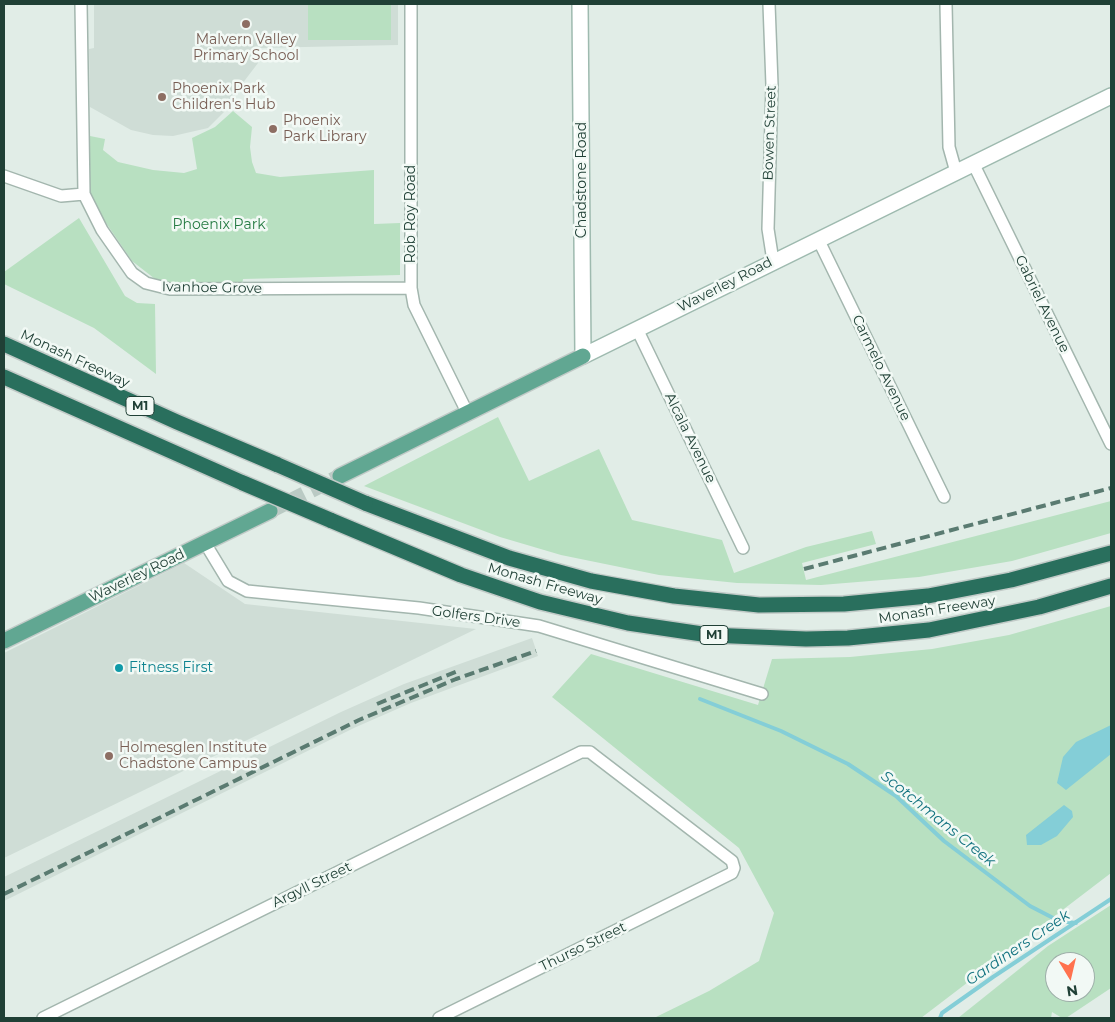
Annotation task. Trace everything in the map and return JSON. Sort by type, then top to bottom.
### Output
[{"type":"highway","name":"Monash Freeway","points":[[4,344],[177,422],[365,503],[509,558],[582,579],[674,596],[759,605],[844,604],[928,596],[1011,580],[1111,553]]},
{"type":"highway","name":"Monash Freeway","points":[[4,377],[243,483],[461,575],[540,602],[628,623],[709,635],[806,639],[858,637],[929,630],[1039,607],[1111,586]]},
{"type":"main road","name":"Chadstone Road","points":[[580,4],[583,356]]},
{"type":"main road","name":"Waverley Road","points":[[340,476],[772,261],[1111,96]]},
{"type":"main road","name":"Waverley Road","points":[[4,641],[270,511]]},
{"type":"street","points":[[4,176],[62,196],[84,194],[81,4]]},
{"type":"street","name":"Rob Roy Road","points":[[410,4],[411,288],[414,305],[467,412]]},
{"type":"street","name":"Bowen Street","points":[[769,4],[772,85],[768,229],[772,261]]},
{"type":"street","points":[[946,4],[949,148],[956,172]]},
{"type":"street","name":"Gabriel Avenue","points":[[973,163],[1111,444]]},
{"type":"street","name":"Ivanhoe Grove","points":[[84,194],[102,230],[126,267],[141,280],[152,286],[170,289],[411,288]]},
{"type":"street","name":"Carmelo Avenue","points":[[818,239],[944,497]]},
{"type":"street","name":"Alcala Avenue","points":[[637,329],[743,548]]},
{"type":"street","name":"Golfers Drive","points":[[205,543],[228,581],[247,591],[419,608],[539,626],[762,694]]},
{"type":"street","name":"Thurso Street","points":[[439,1018],[734,871],[732,861],[590,752],[581,752]]},
{"type":"street","name":"Argyll Street","points":[[43,1018],[581,752]]},
{"type":"shaded area","points":[[94,4],[398,4],[398,45],[258,48],[258,63],[239,88],[229,107],[208,128],[173,136],[153,135],[131,130],[90,107],[89,49],[94,48]]},
{"type":"shaded area","name":"Holmesglen Institute Chadstone Campus","points":[[184,563],[245,604],[476,629],[4,858],[4,653]]},
{"type":"shaded area","points":[[532,638],[538,656],[411,703],[356,727],[4,901],[4,877],[341,712],[404,684]]},
{"type":"green space","points":[[308,4],[391,4],[391,40],[308,40]]},
{"type":"green space","name":"Phoenix Park","points":[[233,111],[252,127],[250,147],[256,173],[280,177],[374,170],[374,224],[400,223],[400,275],[243,279],[242,285],[164,286],[132,261],[87,195],[85,135],[105,139],[103,150],[118,162],[153,170],[184,173],[197,169],[192,138],[215,127]]},
{"type":"green space","points":[[79,218],[125,296],[137,303],[155,304],[156,374],[94,328],[4,284],[4,272]]},
{"type":"green space","points":[[498,417],[529,481],[599,449],[632,520],[722,540],[734,573],[806,547],[872,531],[876,544],[802,563],[806,580],[1111,501],[1111,533],[1012,561],[919,577],[821,585],[737,583],[659,575],[561,555],[500,537],[364,486]]},
{"type":"green space","points":[[1111,606],[1111,873],[921,1018],[654,1018],[709,991],[759,961],[774,913],[739,848],[552,697],[591,654],[758,705],[772,659],[850,657],[932,649],[1009,635]]},
{"type":"green space","points":[[1111,905],[1111,988],[1095,999],[1095,952],[1045,952],[1045,1002],[1090,1002],[1066,1018],[1062,1018],[1052,1012],[1051,1018],[958,1018],[1048,946]]},
{"type":"water","points":[[1111,725],[1111,754],[1066,790],[1057,783],[1063,757],[1076,742]]},
{"type":"water","points":[[1064,805],[1072,811],[1073,817],[1057,836],[1041,845],[1027,845],[1026,835]]},
{"type":"waterway","name":"Scotchmans Creek","points":[[700,699],[781,731],[848,764],[896,796],[944,841],[1030,906],[1059,921],[1076,923]]},
{"type":"waterway","name":"Gardiners Creek","points":[[940,1018],[942,1013],[993,977],[1111,899]]},
{"type":"tunnel","points":[[270,511],[340,476]]},
{"type":"railway","points":[[804,569],[1111,488]]},
{"type":"railway","points":[[4,894],[359,720],[456,679],[536,651]]},
{"type":"railway","points":[[377,704],[458,671]]},
{"type":"place","name":"Malvern Valley Primary School","points":[[246,24]]},
{"type":"place","name":"Phoenix Park Children's Hub","points":[[162,97]]},
{"type":"place","name":"Phoenix Park Library","points":[[273,129]]},
{"type":"place","name":"Fitness First","points":[[119,668]]},
{"type":"place","name":"Holmesglen Institute Chadstone Campus","points":[[109,756]]}]
